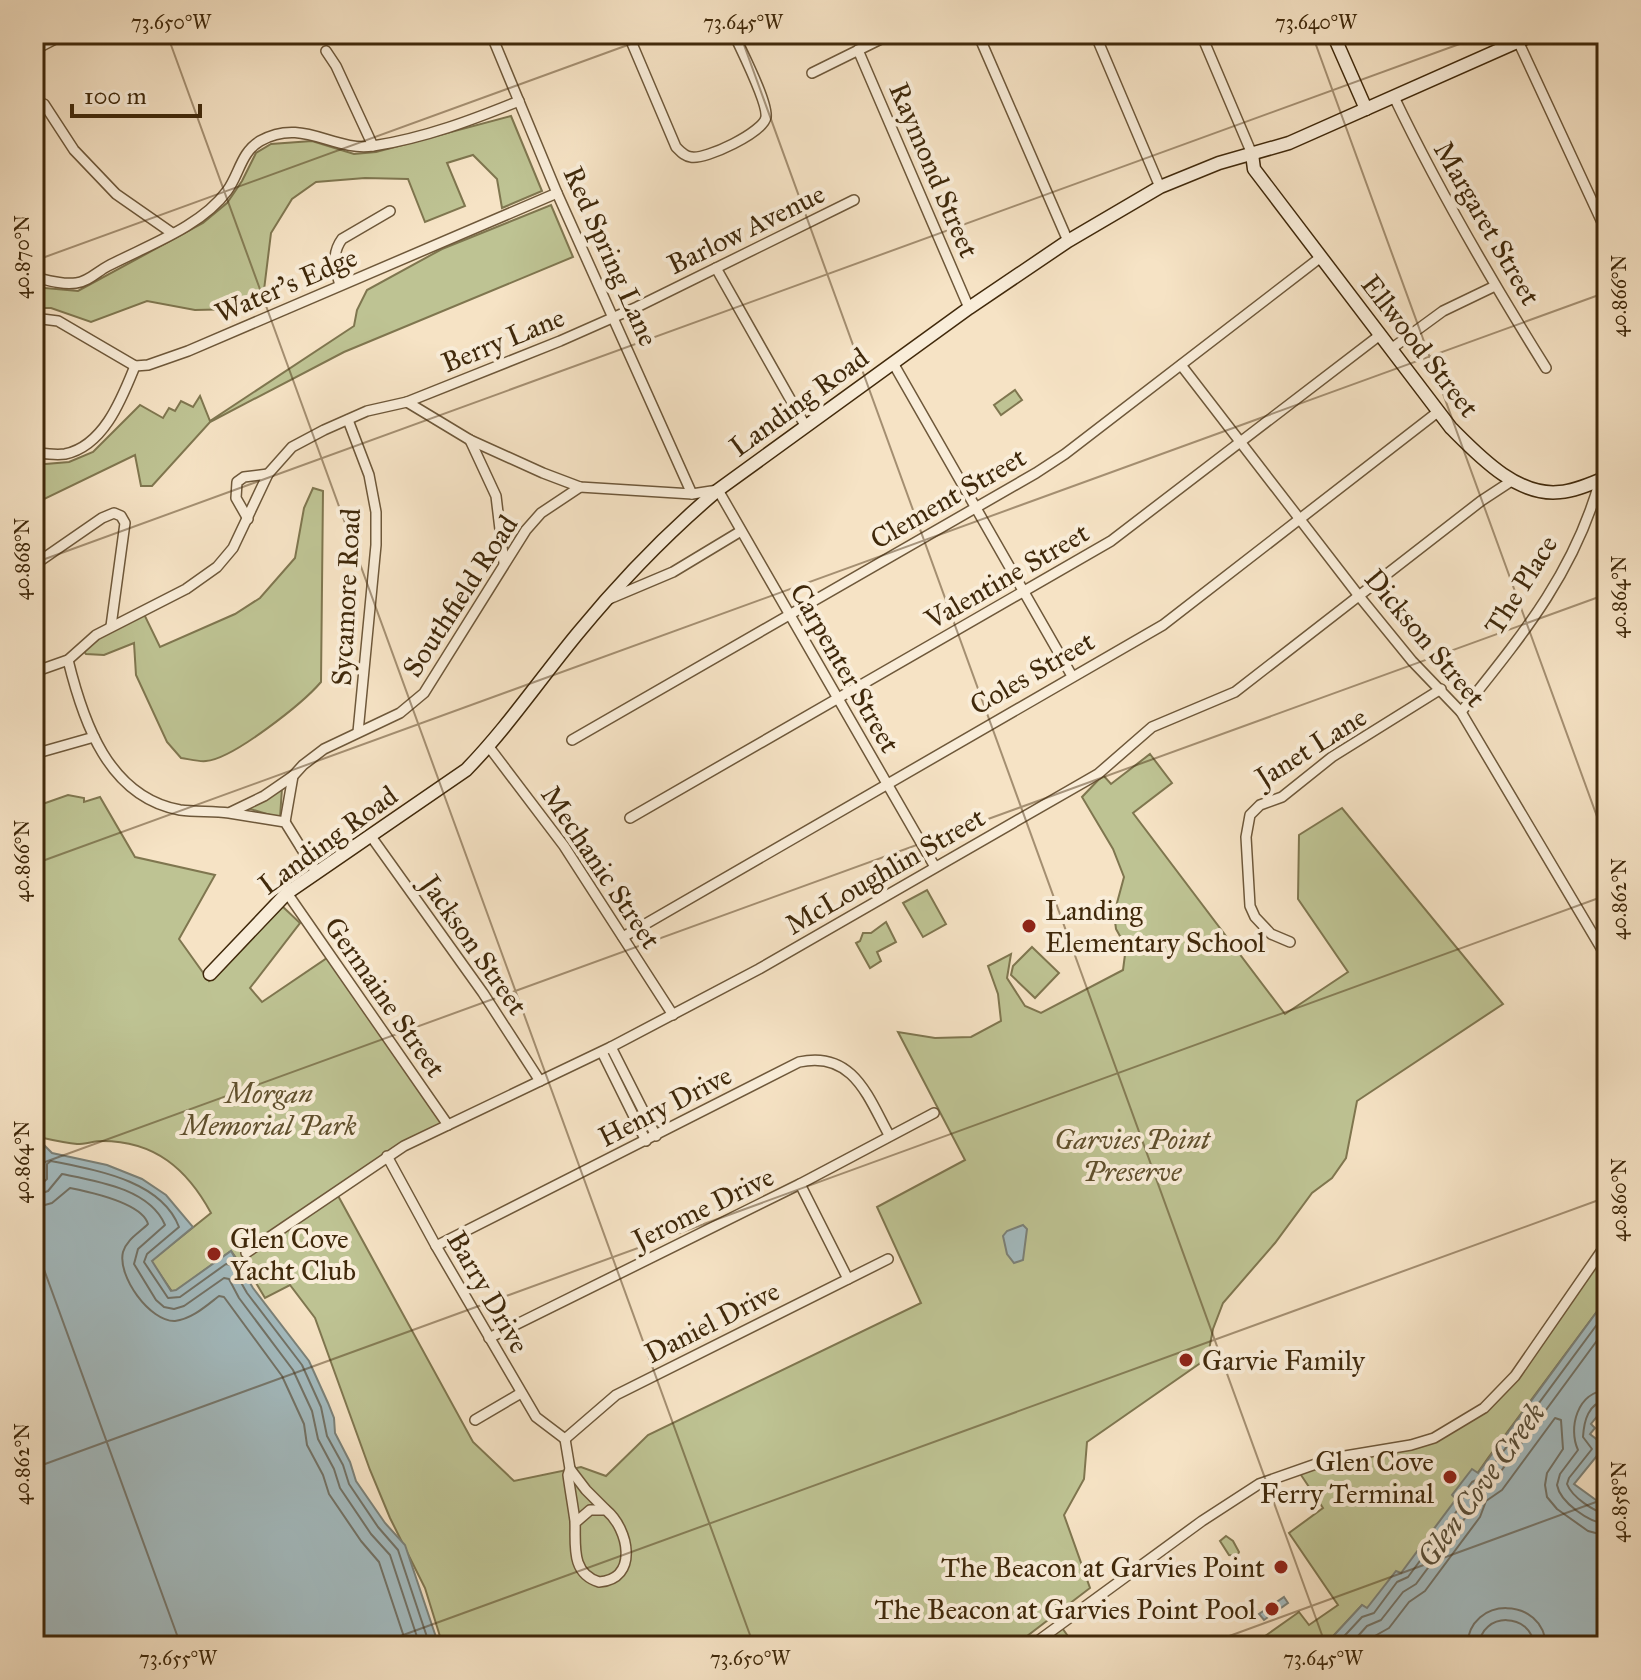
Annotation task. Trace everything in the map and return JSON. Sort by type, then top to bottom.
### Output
[{"type":"street","points":[[34,50],[65,34]]},
{"type":"street","name":"Red Spring Lane","points":[[491,34],[557,193],[692,494]]},
{"type":"street","points":[[628,34],[670,134],[683,154],[698,157],[755,133],[766,118],[761,97],[734,34]]},
{"type":"street","points":[[812,73],[891,34]]},
{"type":"street","points":[[978,34],[1068,241]]},
{"type":"street","points":[[1095,34],[1160,187]]},
{"type":"street","points":[[1201,34],[1252,154]]},
{"type":"street","points":[[1333,34],[1366,109]]},
{"type":"street","name":"Landing Road","points":[[210,974],[287,893],[466,770],[489,747],[580,630],[691,513],[718,490],[969,308],[1068,241],[1160,187],[1191,172],[1289,143],[1535,34]]},
{"type":"street","points":[[1518,41],[1607,233]]},
{"type":"street","name":"Raymond Street","points":[[858,50],[969,308]]},
{"type":"street","points":[[326,51],[373,146]]},
{"type":"street","name":"Margaret Street","points":[[1394,97],[1428,169],[1546,368]]},
{"type":"street","points":[[34,277],[77,283],[172,233],[216,203],[227,191],[245,156],[262,140],[297,133],[315,134],[355,147],[373,146],[455,127],[519,101]]},
{"type":"street","points":[[44,104],[74,150],[116,194],[172,233]]},
{"type":"street","name":"Ellwood Street","points":[[1252,154],[1254,169],[1439,411],[1471,448],[1513,480],[1545,492],[1559,492],[1604,478]]},
{"type":"street","name":"Water's Edge","points":[[135,366],[148,365],[188,351],[557,193]]},
{"type":"street","name":"Barlow Avenue","points":[[614,317],[854,200]]},
{"type":"street","points":[[340,285],[334,253],[336,246],[342,239],[390,211]]},
{"type":"street","name":"Clement Street","points":[[572,740],[1065,454],[1321,257]]},
{"type":"street","points":[[716,268],[806,427]]},
{"type":"street","points":[[1391,349],[1443,311],[1495,286]]},
{"type":"street","name":"Berry Lane","points":[[268,474],[292,447],[304,439],[367,411],[407,402],[614,317]]},
{"type":"street","points":[[34,318],[58,321],[135,366],[119,404],[89,443],[64,454],[39,453]]},
{"type":"street","name":"Valentine Street","points":[[630,818],[1111,541],[1380,335]]},
{"type":"street","points":[[893,363],[1072,676]]},
{"type":"street","name":"Dickson Street","points":[[1181,365],[1359,596],[1412,661],[1461,712],[1607,958]]},
{"type":"street","points":[[407,402],[470,440],[580,487],[692,494],[718,490]]},
{"type":"street","name":"Coles Street","points":[[623,937],[1177,616],[1439,411]]},
{"type":"street","name":"Sycamore Road","points":[[348,420],[369,475],[376,512],[376,545],[358,732]]},
{"type":"street","points":[[470,440],[496,496],[504,563]]},
{"type":"street","points":[[34,672],[68,660],[88,641],[111,626],[203,579],[233,548],[268,474]]},
{"type":"street","points":[[248,519],[236,498],[237,482],[244,477],[268,474]]},
{"type":"street","name":"The Place","points":[[1461,712],[1551,595],[1604,478]]},
{"type":"street","name":"McLoughlin Street","points":[[246,1253],[387,1156],[607,1050],[759,969],[1098,774],[1152,727],[1235,692],[1513,480]]},
{"type":"street","name":"Southfield Road","points":[[229,813],[264,796],[293,776],[315,755],[400,713],[424,693],[526,530],[541,513],[580,487]]},
{"type":"street","name":"Carpenter Street","points":[[718,490],[935,867]]},
{"type":"street","points":[[34,565],[102,518],[114,513],[121,516],[125,523],[111,626]]},
{"type":"street","points":[[607,600],[673,572],[741,531]]},
{"type":"street","points":[[68,660],[76,692],[94,737],[113,770],[142,795],[180,810],[229,813],[285,822]]},
{"type":"street","name":"Janet Lane","points":[[1290,942],[1271,934],[1255,917],[1250,906],[1246,837],[1250,815],[1260,805],[1287,793],[1332,757],[1441,689]]},
{"type":"street","points":[[34,754],[94,737]]},
{"type":"street","name":"Mechanic Street","points":[[489,747],[564,846],[673,1015]]},
{"type":"street","points":[[293,776],[285,822],[316,872]]},
{"type":"street","name":"Jackson Street","points":[[370,835],[483,993],[540,1081]]},
{"type":"street","name":"Germaine Street","points":[[287,893],[448,1125]]},
{"type":"street","points":[[607,1050],[656,1136]]},
{"type":"street","points":[[607,1050],[646,1141]]},
{"type":"street","name":"Henry Drive","points":[[436,1246],[799,1062],[829,1061],[855,1077],[889,1135]]},
{"type":"street","name":"Jerome Drive","points":[[489,1338],[800,1184],[934,1113]]},
{"type":"street","name":"Barry Drive","points":[[387,1156],[536,1417],[565,1439]]},
{"type":"street","points":[[800,1184],[848,1279]]},
{"type":"street","points":[[1031,1646],[1200,1522],[1259,1484],[1333,1458],[1434,1438],[1484,1408],[1515,1376],[1607,1243]]},
{"type":"street","name":"Daniel Drive","points":[[565,1439],[616,1395],[888,1259]]},
{"type":"street","points":[[475,1420],[521,1393]]},
{"type":"street","points":[[565,1439],[570,1469],[618,1523],[627,1550],[623,1570],[613,1580],[599,1582],[584,1574],[575,1553],[570,1469]]},
{"type":"street","points":[[575,1523],[590,1510],[606,1510]]},
{"type":"green space","points":[[511,116],[542,191],[502,208],[497,179],[473,155],[447,163],[465,206],[425,222],[408,179],[365,178],[316,182],[292,199],[271,233],[264,290],[238,309],[195,310],[147,301],[91,322],[51,308],[34,308],[34,287],[78,291],[203,223],[227,203],[256,153],[271,144],[312,141],[354,154],[376,152]]},
{"type":"green space","points":[[551,205],[573,257],[344,352],[210,422],[152,486],[141,486],[135,455],[34,504],[34,465],[69,462],[93,452],[140,405],[163,418],[169,408],[175,411],[181,401],[193,407],[200,396],[210,421],[354,326],[357,310],[367,290],[442,249]]},
{"type":"green space","points":[[1015,390],[1022,400],[1001,415],[994,405]]},
{"type":"green space","points":[[313,488],[323,491],[321,682],[284,716],[233,751],[206,761],[181,758],[167,742],[136,675],[134,643],[104,655],[86,654],[83,650],[90,643],[144,614],[160,647],[235,614],[260,598],[295,558],[304,508]]},
{"type":"green space","name":"Garvies Point Preserve","points":[[1150,754],[1172,783],[1133,813],[1285,1014],[1348,972],[1298,899],[1299,835],[1342,808],[1503,1004],[1357,1101],[1346,1158],[1332,1178],[1312,1193],[1275,1243],[1223,1303],[1213,1329],[1208,1355],[1087,1442],[1084,1479],[1064,1515],[1090,1588],[1014,1646],[443,1646],[425,1588],[370,1470],[315,1318],[290,1285],[265,1298],[249,1271],[246,1272],[231,1251],[173,1293],[151,1261],[211,1213],[191,1183],[167,1160],[138,1146],[102,1141],[80,1144],[34,1136],[34,807],[68,795],[84,798],[84,802],[100,797],[135,857],[215,875],[179,939],[209,981],[282,906],[300,923],[250,988],[262,1002],[330,956],[447,1125],[336,1192],[473,1442],[514,1481],[581,1467],[606,1476],[648,1435],[921,1303],[877,1207],[965,1160],[898,1032],[935,1038],[971,1037],[1001,1021],[998,994],[988,966],[1011,954],[1007,978],[1025,1006],[1041,1013],[1123,970],[1126,947],[1116,929],[1114,914],[1124,877],[1113,849],[1082,797],[1103,775],[1111,784]]},
{"type":"green space","points":[[282,788],[280,818],[247,808]]},
{"type":"green space","points":[[927,890],[946,924],[923,937],[903,903]]},
{"type":"green space","points":[[886,922],[896,942],[877,952],[881,961],[870,968],[856,943],[863,933],[871,933]]},
{"type":"green space","points":[[1032,947],[1059,973],[1035,998],[1011,975],[1013,966]]},
{"type":"green space","points":[[1607,1245],[1607,1298],[1488,1458],[1402,1582],[1372,1612],[1362,1605],[1324,1646],[1251,1646],[1299,1612],[1309,1625],[1338,1605],[1289,1533],[1323,1508],[1297,1469],[1434,1437],[1499,1393]]},
{"type":"green space","points":[[1226,1536],[1233,1541],[1239,1552],[1237,1556],[1229,1555],[1220,1541]]},
{"type":"green space","points":[[1060,1625],[1075,1646],[1036,1646]]},
{"type":"water","points":[[44,1145],[52,1153],[107,1165],[142,1179],[166,1195],[193,1227],[152,1261],[171,1291],[231,1251],[253,1288],[309,1361],[334,1418],[335,1433],[356,1481],[385,1523],[405,1545],[439,1646],[34,1646],[34,1180],[40,1174],[39,1168],[34,1169],[34,1151]]},
{"type":"water","points":[[1023,1225],[1027,1229],[1023,1260],[1014,1263],[1007,1254],[1003,1236],[1007,1231]]},
{"type":"water","name":"Glen Cove Creek","points":[[1607,1298],[1607,1404],[1591,1424],[1595,1428],[1590,1434],[1605,1446],[1574,1484],[1607,1508],[1607,1646],[1520,1646],[1506,1636],[1493,1646],[1324,1646],[1362,1605],[1367,1608],[1396,1571],[1401,1573],[1456,1499],[1452,1495],[1472,1469],[1478,1473]]},
{"type":"water","name":"The Beacon at Garvies Point Pool","points":[[1284,1597],[1288,1603],[1264,1620],[1259,1614]]},
{"type":"place","name":"Landing Elementary School","points":[[1029,926]]},
{"type":"place","name":"Glen Cove Yacht Club","points":[[214,1254]]},
{"type":"place","name":"Garvie Family","points":[[1186,1360]]},
{"type":"place","name":"Glen Cove Ferry Terminal","points":[[1450,1477]]},
{"type":"place","name":"The Beacon at Garvies Point","points":[[1281,1567]]},
{"type":"place","name":"The Beacon at Garvies Point Pool","points":[[1272,1609]]},
{"type":"park label","name":"Morgan Memorial Park","points":[[269,1109]]}]
